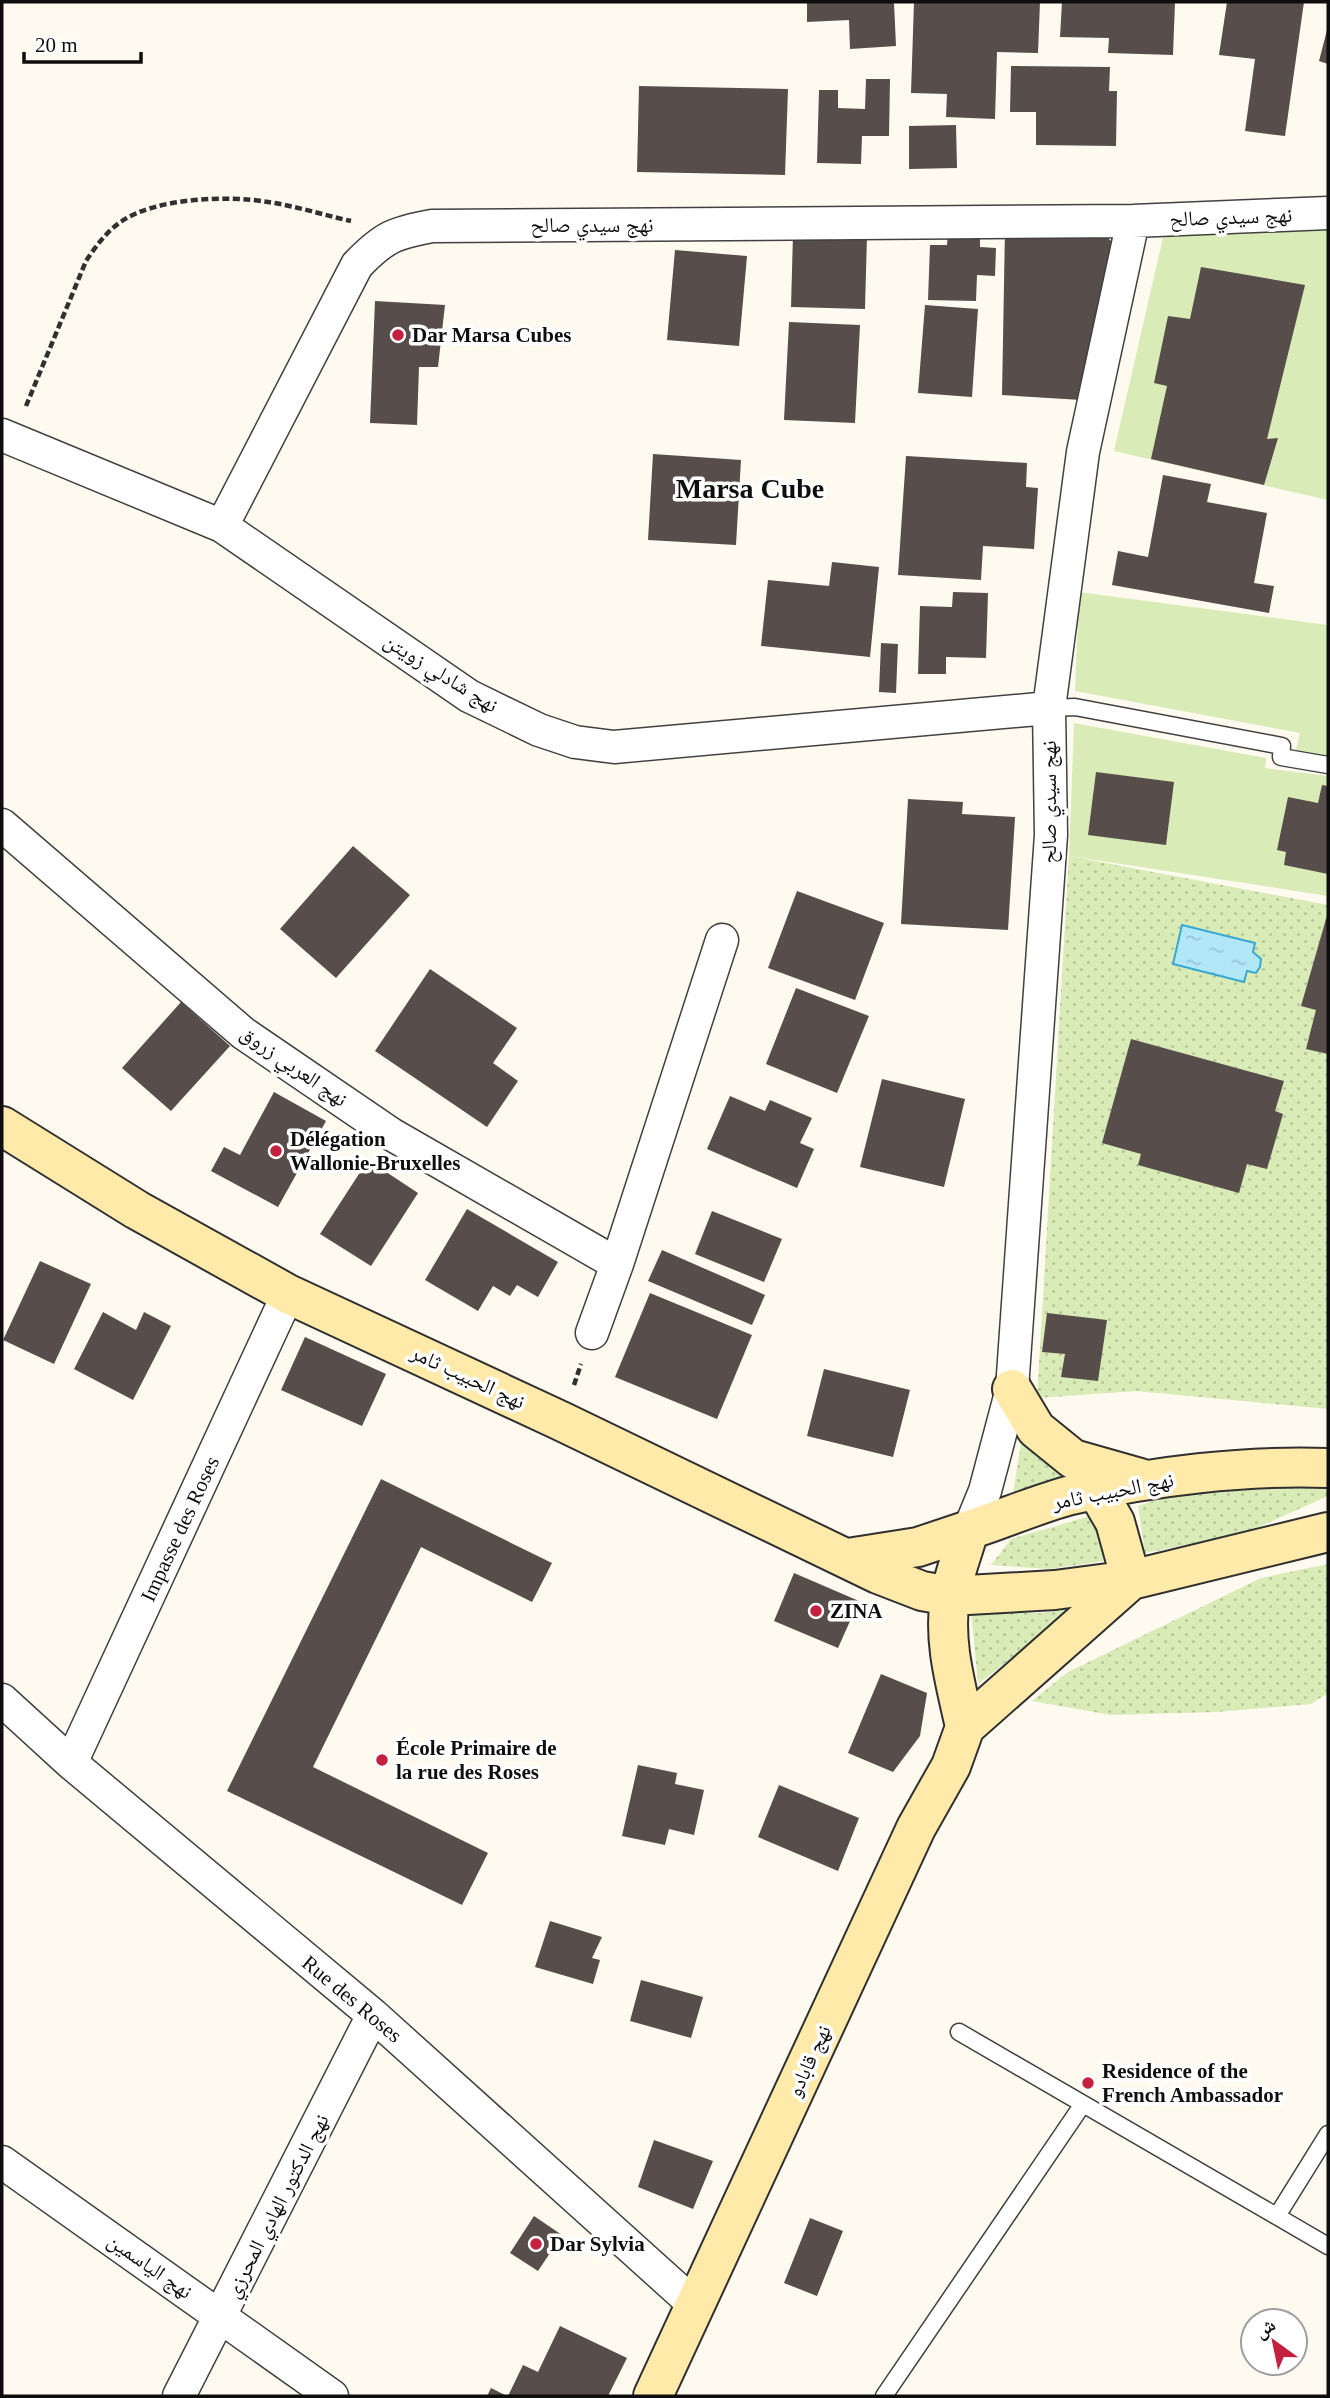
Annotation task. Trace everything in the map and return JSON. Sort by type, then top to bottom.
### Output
[{"type":"street","name":"نهج سيدي صالح","points":[[222,526],[357,265],[373,248],[398,232],[432,226],[1133,221],[1328,213]]},
{"type":"street","name":"نهج سيدي صالح","points":[[970,1531],[985,1490],[1012,1389],[1051,835],[1049,708],[1083,452],[1133,221]]},
{"type":"street","name":"نهج شادلي زويتن","points":[[7,437],[222,526],[469,696],[539,730],[575,742],[614,747],[1049,708]]},
{"type":"street","name":"نهج العربي زروق","points":[[2,825],[243,1033],[391,1134],[617,1264]]},
{"type":"street","points":[[592,1333],[722,940]]},
{"type":"street","name":"نهج الحبيب ثامر","points":[[2,1126],[137,1210],[288,1294],[561,1420],[901,1584],[950,1596],[1055,1590],[1131,1580],[1328,1532]]},
{"type":"street","name":"Impasse des Roses","points":[[71,1763],[288,1294]]},
{"type":"street","points":[[1012,1389],[1037,1429],[1073,1459],[1149,1481]]},
{"type":"street","name":"نهج الحبيب ثامر","points":[[848,1558],[918,1547],[1070,1495],[1149,1481],[1259,1469],[1328,1468]]},
{"type":"street","points":[[965,1727],[1131,1580],[1115,1522],[1097,1491]]},
{"type":"street","points":[[965,1727],[948,1641],[950,1596],[970,1531]]},
{"type":"street","name":"Rue des Roses","points":[[2,1700],[71,1763],[373,2015],[696,2306]]},
{"type":"street","name":"نهج قابادو","points":[[653,2396],[916,1828],[951,1766],[965,1727]]},
{"type":"street","name":"نهج الدكتور الهادي المحرزي","points":[[179,2396],[373,2015]]},
{"type":"street","name":"نهج الياسمين","points":[[2,2162],[332,2396]]},
{"type":"lane","points":[[1049,708],[1075,707],[1282,746],[1281,757],[1328,765]]},
{"type":"lane","points":[[959,2032],[1328,2246]]},
{"type":"lane","points":[[884,2396],[1083,2104]]},
{"type":"lane","points":[[1277,2217],[1326,2141]]},
{"type":"path","points":[[7,437],[86,261],[100,241],[122,221],[154,206],[197,200],[266,201],[398,232]]},
{"type":"path","points":[[561,1420],[592,1333]]},
{"type":"green space","points":[[1328,228],[1328,500],[1114,451],[1164,233]]},
{"type":"green space","points":[[1079,592],[1328,625],[1328,755],[1296,750],[1300,733],[1075,691]]},
{"type":"green space","points":[[1074,723],[1266,758],[1265,768],[1328,776],[1328,896],[1069,856]]},
{"type":"green space","points":[[1069,856],[1328,905],[1328,1409],[1136,1391],[1037,1398]]},
{"type":"green space","points":[[1023,1431],[1072,1476],[1012,1499]]},
{"type":"green space","points":[[1267,1484],[1328,1486],[1328,1496],[1243,1534],[1145,1553],[1138,1506],[1173,1494]]},
{"type":"green space","points":[[1097,1514],[1104,1561],[1050,1569],[991,1565],[1011,1539]]},
{"type":"green space","points":[[1328,1564],[1328,1693],[1311,1704],[1217,1712],[1111,1715],[1032,1701],[1068,1672],[1261,1578]]},
{"type":"green space","points":[[1074,1609],[978,1684],[971,1611],[1040,1613]]},
{"type":"water","points":[[1182,925],[1255,943],[1253,952],[1261,959],[1260,967],[1256,973],[1247,971],[1244,982],[1173,964]]},
{"type":"building","points":[[807,2],[894,3],[896,46],[850,49],[849,20],[807,22]]},
{"type":"building","points":[[914,2],[1040,2],[1038,53],[997,52],[995,119],[946,117],[947,94],[911,93]]},
{"type":"building","points":[[1062,2],[1175,2],[1173,55],[1108,53],[1109,38],[1060,37]]},
{"type":"building","points":[[1227,2],[1304,2],[1285,136],[1245,131],[1255,59],[1219,55]]},
{"type":"building","points":[[1328,30],[1328,64],[1319,61]]},
{"type":"building","points":[[1011,66],[1110,67],[1109,91],[1117,91],[1116,146],[1036,145],[1036,112],[1010,112]]},
{"type":"building","points":[[866,79],[890,79],[889,136],[862,136],[861,164],[817,163],[819,90],[838,90],[838,108],[865,109]]},
{"type":"building","points":[[639,86],[788,89],[785,175],[637,172]]},
{"type":"building","points":[[956,125],[957,168],[909,169],[909,126]]},
{"type":"building","points":[[1005,228],[1100,230],[1115,245],[1081,400],[1002,395]]},
{"type":"building","points":[[948,232],[980,232],[980,247],[996,248],[995,276],[977,275],[976,301],[928,300],[930,245],[947,245]]},
{"type":"building","points":[[793,234],[867,236],[865,309],[791,307]]},
{"type":"building","points":[[675,250],[747,256],[739,346],[667,340]]},
{"type":"building","points":[[1201,267],[1305,285],[1267,439],[1278,438],[1264,485],[1151,459],[1167,386],[1154,383],[1168,316],[1190,319]]},
{"type":"building","points":[[375,301],[445,305],[438,367],[419,367],[417,425],[370,423]]},
{"type":"building","points":[[925,305],[978,309],[972,397],[918,393]]},
{"type":"building","points":[[789,322],[860,325],[855,423],[784,420]]},
{"type":"building","points":[[653,454],[741,460],[736,545],[648,540]]},
{"type":"building","points":[[906,456],[1027,463],[1026,487],[1038,488],[1034,549],[983,546],[981,580],[898,575]]},
{"type":"building","points":[[1163,475],[1211,484],[1207,502],[1267,513],[1254,583],[1274,586],[1269,613],[1112,585],[1118,551],[1148,557]]},
{"type":"building","points":[[832,562],[879,567],[870,657],[761,646],[768,580],[829,586]]},
{"type":"building","points":[[953,592],[988,593],[986,658],[946,657],[946,674],[918,674],[920,606],[952,607]]},
{"type":"building","points":[[881,643],[898,644],[896,693],[879,692]]},
{"type":"building","points":[[1096,772],[1174,782],[1166,845],[1088,835]]},
{"type":"building","points":[[1322,785],[1328,786],[1328,874],[1284,865],[1286,852],[1277,850],[1288,797],[1318,803]]},
{"type":"building","points":[[908,799],[963,802],[962,814],[1015,817],[1008,930],[901,924]]},
{"type":"building","points":[[353,846],[410,895],[336,978],[280,929]]},
{"type":"building","points":[[797,891],[884,923],[855,1000],[768,968]]},
{"type":"building","points":[[1328,912],[1328,1054],[1306,1049],[1316,1010],[1301,1006]]},
{"type":"building","points":[[430,969],[517,1028],[493,1063],[518,1081],[487,1127],[375,1051]]},
{"type":"building","points":[[796,988],[869,1016],[837,1093],[766,1064]]},
{"type":"building","points":[[181,1002],[230,1046],[171,1111],[122,1068]]},
{"type":"building","points":[[1131,1039],[1284,1081],[1275,1111],[1283,1114],[1267,1169],[1247,1164],[1239,1193],[1138,1165],[1141,1154],[1102,1143]]},
{"type":"building","points":[[882,1079],[965,1099],[944,1187],[860,1167]]},
{"type":"building","name":"Délégation Wallonie-Bruxelles","points":[[274,1092],[326,1121],[278,1207],[211,1171],[224,1147],[240,1155]]},
{"type":"building","points":[[730,1096],[765,1111],[770,1100],[812,1118],[800,1143],[814,1149],[797,1188],[707,1149]]},
{"type":"building","points":[[368,1160],[418,1193],[371,1266],[320,1234]]},
{"type":"building","points":[[467,1209],[558,1262],[538,1297],[517,1285],[510,1296],[493,1286],[478,1311],[425,1280]]},
{"type":"building","points":[[712,1211],[782,1239],[764,1282],[695,1254]]},
{"type":"building","points":[[662,1250],[765,1295],[752,1325],[648,1281]]},
{"type":"building","points":[[40,1261],[91,1284],[54,1364],[3,1340]]},
{"type":"building","points":[[650,1293],[752,1335],[717,1419],[615,1377]]},
{"type":"building","points":[[103,1312],[136,1330],[144,1312],[171,1326],[133,1400],[74,1369]]},
{"type":"building","points":[[1047,1313],[1107,1320],[1098,1381],[1061,1377],[1065,1354],[1042,1352]]},
{"type":"building","points":[[305,1337],[386,1374],[362,1426],[281,1390]]},
{"type":"building","points":[[824,1369],[910,1390],[893,1457],[807,1436]]},
{"type":"building","points":[[381,1479],[552,1563],[532,1602],[421,1547],[313,1767],[488,1853],[462,1905],[227,1791]]},
{"type":"building","name":"ZINA","points":[[794,1573],[859,1601],[838,1648],[774,1621]]},
{"type":"building","points":[[881,1674],[927,1693],[920,1736],[893,1772],[848,1753]]},
{"type":"building","points":[[638,1765],[677,1773],[675,1784],[704,1790],[694,1835],[669,1829],[665,1845],[622,1836]]},
{"type":"building","points":[[779,1785],[859,1818],[838,1871],[758,1837]]},
{"type":"building","points":[[550,1921],[602,1937],[592,1958],[600,1960],[593,1984],[535,1967]]},
{"type":"building","points":[[641,1980],[703,1997],[691,2038],[630,2021]]},
{"type":"building","points":[[654,2140],[713,2161],[693,2209],[638,2187]]},
{"type":"building","name":"Dar Sylvia","points":[[534,2216],[562,2235],[538,2271],[510,2253]]},
{"type":"building","points":[[810,2218],[843,2231],[817,2296],[784,2283]]},
{"type":"building","points":[[560,2326],[627,2358],[608,2396],[508,2396],[523,2365],[538,2372]]},
{"type":"building","points":[[491,2388],[507,2396],[487,2396]]},
{"type":"place","name":"Dar Marsa Cubes","points":[[398,335]]},
{"type":"place","name":"Délégation Wallonie-Bruxelles","points":[[276,1151]]},
{"type":"place","name":"ZINA","points":[[816,1611]]},
{"type":"place","name":"École Primaire de la rue des Roses","points":[[382,1760]]},
{"type":"place","name":"Residence of the French Ambassador","points":[[1088,2083]]},
{"type":"place","name":"Dar Sylvia","points":[[536,2244]]},
{"type":"district","name":"Marsa Cube","points":[[750,488]]}]
